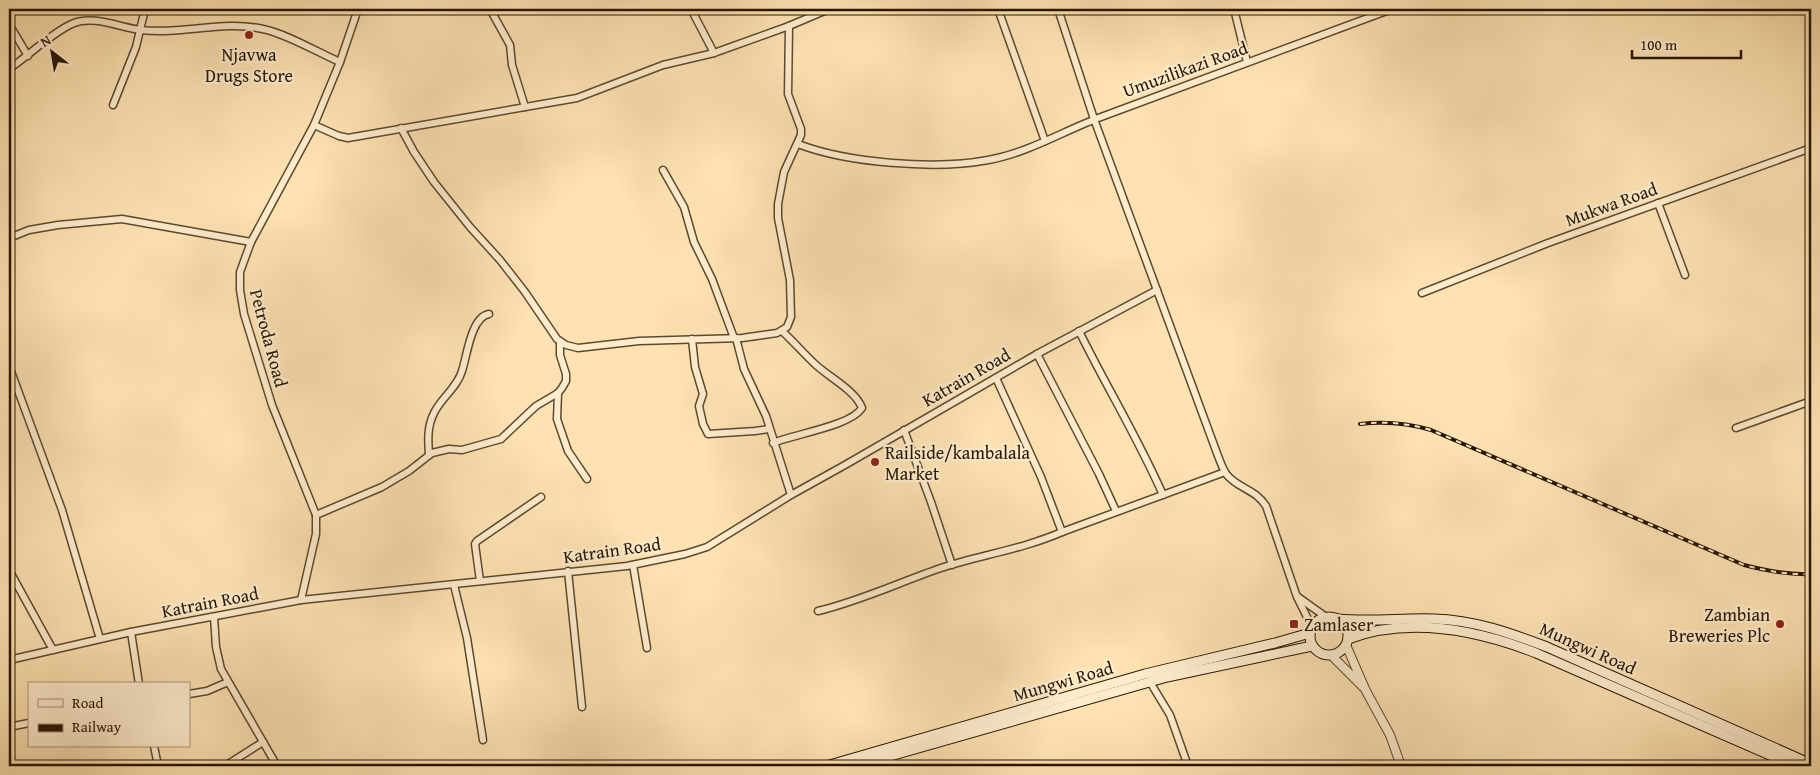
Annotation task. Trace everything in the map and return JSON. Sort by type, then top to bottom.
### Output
[{"type":"main road","points":[[1326,617],[1338,619],[1345,625],[1347,642],[1340,652],[1331,655],[1320,654],[1312,646],[1311,630],[1320,619],[1326,617]]},
{"type":"main road","name":"Mungwi Road","points":[[1338,619],[1366,621],[1435,619],[1478,624],[1539,644],[1795,766]]},
{"type":"main road","name":"Mungwi Road","points":[[1347,642],[1367,633],[1401,629],[1445,628],[1465,631],[1528,650],[1811,764]]},
{"type":"main road","name":"Mungwi Road","points":[[855,766],[1145,674],[1275,643],[1311,630]]},
{"type":"main road","name":"Mungwi Road","points":[[826,766],[872,760],[1150,682],[1312,646]]},
{"type":"street","points":[[113,105],[136,47],[145,9]]},
{"type":"street","name":"Petroda Road","points":[[302,600],[316,534],[316,515],[272,404],[244,314],[240,290],[240,272],[251,242],[314,125],[340,62],[358,9]]},
{"type":"street","points":[[490,9],[510,45],[512,65],[525,107]]},
{"type":"street","points":[[691,9],[714,53]]},
{"type":"street","points":[[314,125],[348,138],[577,98],[662,65],[714,53],[790,26],[829,9]]},
{"type":"street","points":[[998,9],[1045,141]]},
{"type":"street","points":[[1058,9],[1094,119],[1225,472],[1234,482],[1260,497],[1266,506],[1297,596],[1311,630]]},
{"type":"street","points":[[1234,9],[1247,62]]},
{"type":"street","name":"Umuzilikazi Road","points":[[798,144],[836,156],[891,162],[965,163],[989,160],[1024,150],[1094,119],[1392,9]]},
{"type":"street","points":[[9,69],[61,29],[75,22],[88,20],[140,30],[168,32],[229,26],[251,27],[278,34],[340,62]]},
{"type":"street","points":[[9,24],[28,56]]},
{"type":"street","points":[[401,128],[434,182],[470,227],[500,260],[560,342],[578,348],[639,341],[735,338],[777,334],[790,322],[792,306],[790,280],[778,218],[778,204],[784,172],[801,135],[801,130],[788,94],[790,26]]},
{"type":"street","name":"Mukwa Road","points":[[1422,293],[1548,243],[1811,148]]},
{"type":"street","points":[[663,170],[684,206],[694,242],[712,279],[735,338],[744,369],[766,416],[791,495]]},
{"type":"street","points":[[1658,203],[1685,275]]},
{"type":"street","points":[[9,238],[30,230],[58,225],[122,219],[251,242]]},
{"type":"street","name":"Katrain Road","points":[[9,660],[131,632],[302,600],[454,585],[633,564],[685,554],[707,547],[791,495],[1037,354],[1157,290]]},
{"type":"street","points":[[429,455],[428,432],[434,412],[459,378],[476,324],[482,316],[489,314]]},
{"type":"street","points":[[773,443],[787,437],[825,428],[844,420],[862,408],[858,400],[833,377],[815,364],[782,331]]},
{"type":"street","points":[[1079,331],[1144,453],[1163,494]]},
{"type":"street","points":[[692,338],[695,367],[703,394],[699,406],[708,434],[769,429]]},
{"type":"street","points":[[316,515],[382,486],[409,471],[429,455],[443,449],[462,450],[501,439],[536,406],[558,393],[562,388],[566,378],[560,356],[560,342]]},
{"type":"street","points":[[1037,354],[1116,511]]},
{"type":"street","points":[[9,366],[62,510],[100,639]]},
{"type":"street","points":[[996,378],[1041,477],[1062,532]]},
{"type":"street","points":[[558,393],[557,419],[568,452],[587,479]]},
{"type":"street","points":[[1736,428],[1811,401]]},
{"type":"street","points":[[904,430],[952,565]]},
{"type":"street","points":[[818,611],[838,606],[952,565],[1024,546],[1225,472]]},
{"type":"street","points":[[480,581],[476,541],[541,497]]},
{"type":"street","points":[[633,564],[647,648]]},
{"type":"street","points":[[9,570],[53,650]]},
{"type":"street","points":[[568,571],[582,707]]},
{"type":"street","points":[[454,585],[467,638],[483,740]]},
{"type":"street","points":[[1297,596],[1326,617]]},
{"type":"street","points":[[214,617],[218,661],[221,669],[277,766]]},
{"type":"street","points":[[131,632],[139,682]]},
{"type":"street","points":[[1347,642],[1366,691],[1383,720],[1401,766]]},
{"type":"street","points":[[1331,655],[1366,691]]},
{"type":"street","points":[[190,694],[207,691],[228,682]]},
{"type":"street","points":[[1150,682],[1170,715],[1188,766]]},
{"type":"street","points":[[9,727],[28,723]]},
{"type":"street","points":[[225,766],[263,742]]},
{"type":"street","points":[[154,748],[158,766]]},
{"type":"railway","points":[[1360,424],[1396,423],[1431,430],[1744,565],[1778,572],[1811,574]]},
{"type":"place","name":"Njavwa Drugs Store","points":[[249,35]]},
{"type":"place","name":"Railside/kambalala Market","points":[[875,462]]},
{"type":"place","name":"Zamlaser","points":[[1294,624]]},
{"type":"place","name":"Zambian Breweries Plc","points":[[1780,624]]}]
